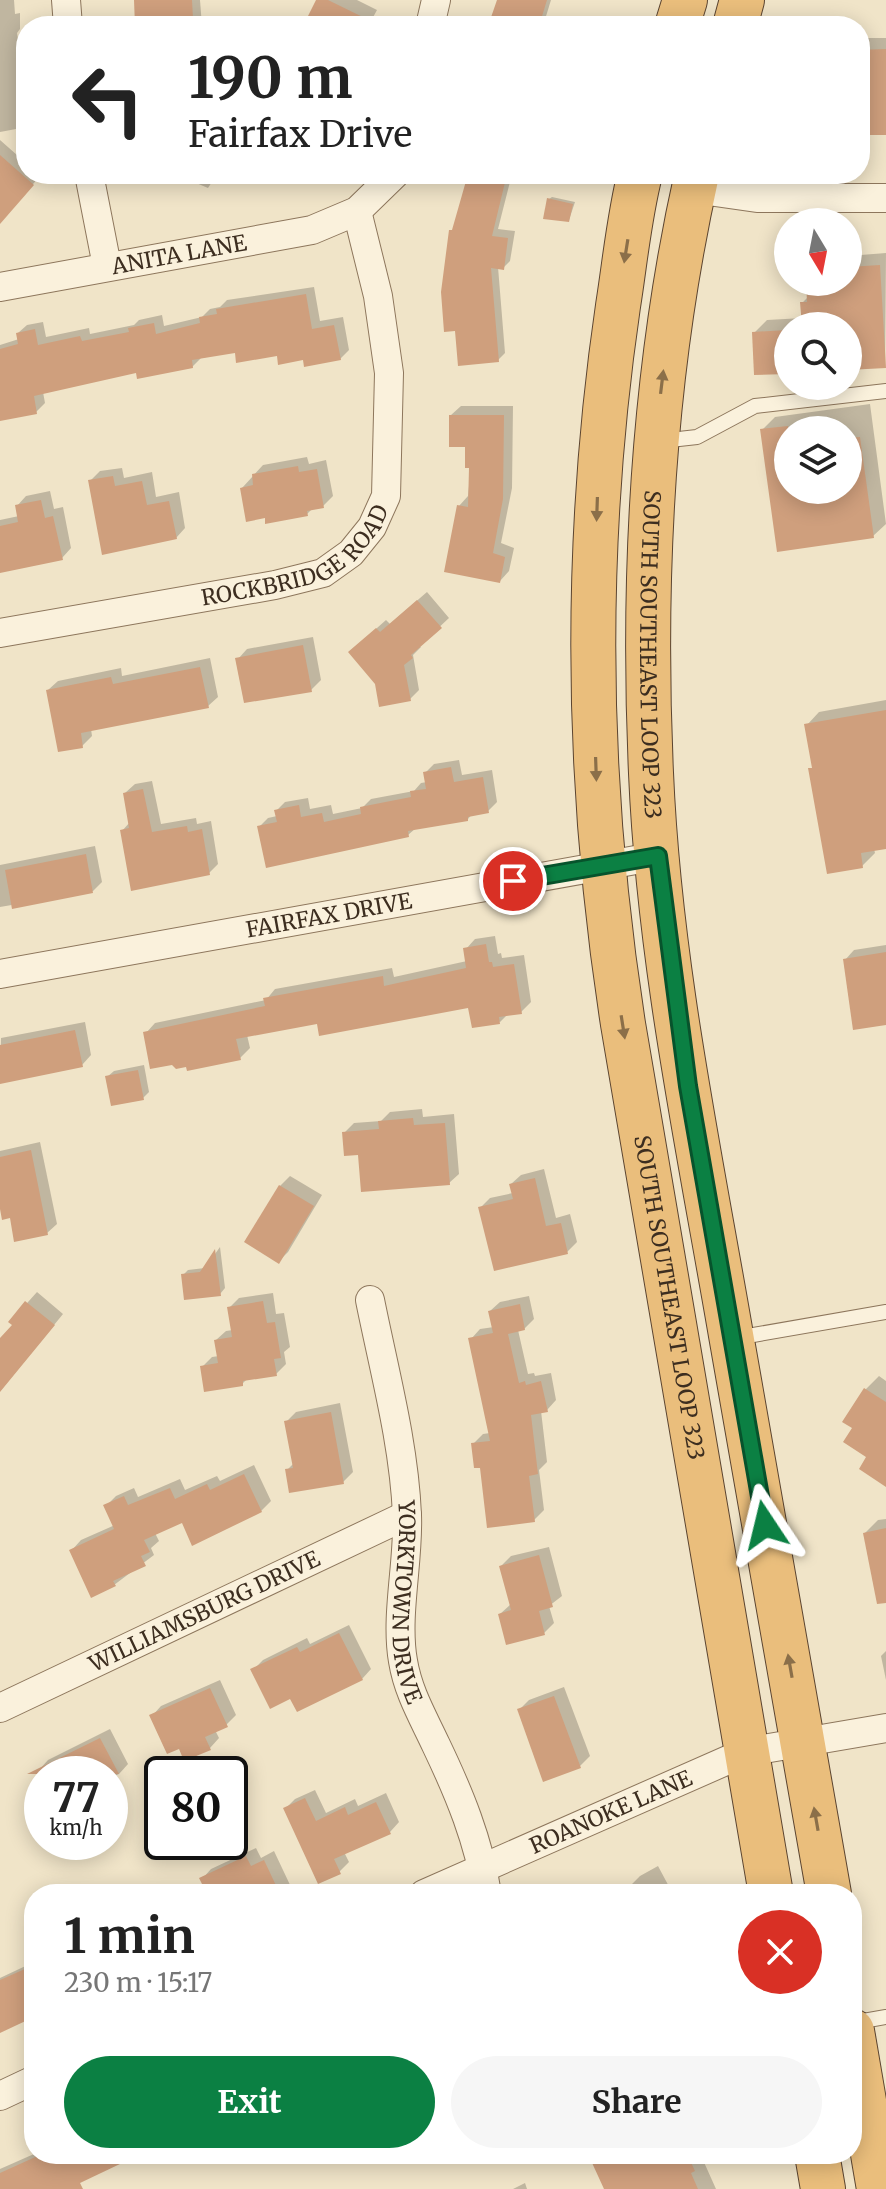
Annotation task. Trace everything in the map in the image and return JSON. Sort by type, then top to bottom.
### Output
[{"type":"highway","name":"SOUTH SOUTHEAST LOOP 323","points":[[638,184],[612,345],[597,497],[593,709],[604,865],[610,940],[628,1054],[769,1884]]},
{"type":"highway","name":"SOUTH SOUTHEAST LOOP 323","points":[[695,184],[668,336],[657,442],[648,638],[651,776],[658,856],[688,1086],[827,1884]]},
{"type":"highway","points":[[862,2090],[879,2189]]},
{"type":"highway","points":[[819,2164],[823,2189]]},
{"type":"street","points":[[91,184],[107,266]]},
{"type":"street","points":[[357,211],[385,184]]},
{"type":"street","points":[[703,184],[757,198],[886,198]]},
{"type":"street","name":"ANITA LANE","points":[[0,287],[312,230],[357,211]]},
{"type":"street","name":"ROCKBRIDGE ROAD","points":[[0,633],[275,585],[323,573],[351,553],[372,527],[386,496],[389,373],[378,296],[357,211]]},
{"type":"street","name":"FAIRFAX DRIVE","points":[[0,974],[658,856]]},
{"type":"street","name":"YORKTOWN DRIVE","points":[[370,1300],[398,1444],[407,1515],[401,1631],[403,1660],[414,1702],[470,1822],[484,1880]]},
{"type":"street","name":"WILLIAMSBURG DRIVE","points":[[0,1708],[407,1515]]},
{"type":"street","name":"ROANOKE LANE","points":[[484,1880],[746,1752],[886,1728]]},
{"type":"street","points":[[0,2096],[24,2085]]},
{"type":"lane","points":[[657,442],[697,437],[755,406],[886,391]]},
{"type":"lane","points":[[732,1338],[886,1312]]},
{"type":"lane","points":[[862,2021],[886,2017]]},
{"type":"building","points":[[134,0],[192,0],[193,16],[135,16]]},
{"type":"building","points":[[316,0],[328,0],[361,16],[308,16]]},
{"type":"building","points":[[497,0],[547,0],[542,16],[491,16]]},
{"type":"building","points":[[886,49],[886,135],[870,135],[870,50]]},
{"type":"building","points":[[0,155],[16,169],[16,184],[34,185],[0,224]]},
{"type":"building","points":[[465,184],[505,184],[492,236],[508,238],[504,270],[491,268],[499,362],[458,366],[455,331],[444,332],[441,292],[449,230],[452,230]]},
{"type":"building","points":[[547,198],[573,204],[569,222],[543,219]]},
{"type":"building","points":[[880,265],[886,368],[862,369],[862,312],[801,312],[800,302],[807,302],[807,296],[862,296],[862,266]]},
{"type":"building","points":[[306,294],[312,329],[334,325],[341,360],[304,367],[303,360],[278,365],[277,356],[236,363],[235,353],[192,360],[193,368],[137,379],[136,373],[34,396],[37,414],[0,421],[0,349],[18,344],[16,333],[35,329],[38,345],[80,336],[82,341],[129,332],[128,328],[154,323],[156,334],[200,323],[199,317],[217,314],[216,309]]},
{"type":"building","points":[[774,331],[774,374],[754,375],[752,332]]},
{"type":"building","points":[[449,415],[504,415],[503,499],[493,553],[505,557],[500,583],[444,572],[457,505],[468,507],[469,468],[465,468],[465,447],[449,447]]},
{"type":"building","points":[[774,428],[774,504],[862,504],[862,451],[874,538],[777,552],[760,429]]},
{"type":"building","points":[[298,466],[299,472],[317,469],[324,508],[307,511],[308,516],[265,524],[265,518],[246,522],[240,488],[253,485],[252,474]]},
{"type":"building","points":[[113,476],[115,486],[142,481],[147,505],[169,501],[177,539],[102,555],[88,480]]},
{"type":"building","points":[[41,500],[45,518],[53,516],[63,560],[0,573],[0,526],[18,522],[15,505]]},
{"type":"building","points":[[417,600],[442,628],[404,665],[411,701],[379,707],[375,684],[348,652],[376,628],[380,632]]},
{"type":"building","points":[[303,645],[312,692],[244,703],[235,658]]},
{"type":"building","points":[[200,667],[209,708],[81,733],[83,748],[58,752],[46,690],[111,677],[113,684]]},
{"type":"building","points":[[886,710],[886,849],[861,853],[863,868],[827,874],[808,768],[812,768],[804,724]]},
{"type":"building","points":[[451,767],[454,782],[483,777],[489,813],[468,817],[468,821],[408,831],[409,837],[266,868],[257,826],[277,822],[274,810],[299,805],[301,817],[322,813],[324,822],[361,814],[360,807],[411,797],[410,791],[426,789],[423,772]]},
{"type":"building","points":[[143,789],[152,832],[187,826],[188,832],[202,829],[210,875],[131,891],[120,830],[129,828],[123,793]]},
{"type":"building","points":[[86,854],[93,893],[12,909],[5,870]]},
{"type":"building","points":[[486,944],[493,967],[514,964],[522,1014],[499,1017],[500,1024],[472,1028],[468,1008],[319,1036],[317,1024],[236,1039],[241,1060],[187,1071],[186,1067],[176,1069],[172,1065],[150,1069],[143,1032],[265,1006],[263,998],[383,976],[384,986],[466,968],[463,948]]},
{"type":"building","points":[[886,952],[886,1025],[853,1030],[843,959]]},
{"type":"building","points":[[75,1030],[83,1067],[0,1084],[0,1045]]},
{"type":"building","points":[[138,1070],[144,1100],[111,1106],[105,1076]]},
{"type":"building","points":[[413,1118],[414,1125],[445,1123],[450,1185],[361,1192],[358,1155],[344,1156],[342,1132],[379,1129],[378,1121]]},
{"type":"building","points":[[31,1150],[48,1235],[14,1242],[10,1218],[2,1220],[0,1209],[0,1157]]},
{"type":"building","points":[[535,1178],[546,1226],[561,1223],[568,1254],[494,1271],[478,1207],[513,1199],[509,1184]]},
{"type":"building","points":[[279,1185],[314,1206],[279,1264],[244,1242]]},
{"type":"building","points":[[215,1249],[221,1296],[184,1300],[181,1274],[200,1272]]},
{"type":"building","points":[[25,1301],[55,1325],[0,1392],[0,1338],[12,1325],[8,1322]]},
{"type":"building","points":[[263,1301],[267,1323],[275,1322],[281,1358],[274,1359],[277,1376],[243,1381],[243,1386],[204,1392],[200,1366],[218,1363],[214,1340],[232,1337],[227,1307]]},
{"type":"building","points":[[520,1304],[525,1330],[508,1334],[519,1383],[525,1381],[526,1385],[541,1381],[548,1412],[531,1415],[538,1474],[529,1476],[535,1522],[487,1528],[480,1468],[474,1468],[471,1443],[490,1441],[468,1338],[493,1333],[488,1311]]},
{"type":"building","points":[[864,1388],[886,1402],[886,1487],[859,1469],[866,1457],[843,1442],[852,1428],[842,1422]]},
{"type":"building","points":[[331,1412],[344,1484],[289,1493],[285,1469],[293,1468],[284,1421]]},
{"type":"building","points":[[244,1474],[262,1512],[192,1546],[182,1523],[144,1540],[150,1552],[141,1556],[146,1566],[113,1581],[116,1586],[91,1598],[69,1550],[114,1529],[103,1505],[124,1496],[128,1505],[170,1488],[175,1499],[207,1484],[210,1490]]},
{"type":"building","points":[[886,1528],[886,1603],[877,1604],[863,1533]]},
{"type":"building","points":[[539,1555],[553,1607],[539,1611],[545,1635],[506,1645],[498,1614],[511,1610],[499,1566]]},
{"type":"building","points":[[339,1633],[363,1680],[297,1712],[290,1699],[270,1709],[250,1669],[297,1647],[300,1652]]},
{"type":"building","points":[[210,1688],[228,1727],[205,1737],[211,1750],[196,1756],[182,1756],[179,1749],[167,1754],[149,1715]]},
{"type":"building","points":[[554,1696],[581,1768],[543,1782],[517,1709]]},
{"type":"building","points":[[100,1738],[110,1756],[64,1756]]},
{"type":"building","points":[[305,1798],[316,1821],[345,1807],[348,1815],[376,1802],[391,1834],[334,1859],[341,1874],[318,1884],[283,1808]]},
{"type":"building","points":[[237,1860],[248,1860],[251,1866],[264,1860],[275,1884],[202,1884],[199,1878]]},
{"type":"building","points":[[24,1969],[24,2022],[0,2033],[0,1980]]},
{"type":"building","points":[[24,2162],[120,2164],[80,2183],[83,2189],[0,2189],[0,2173]]},
{"type":"building","points":[[593,2164],[692,2164],[695,2171],[691,2173],[698,2189],[604,2189]]},
{"type":"route","points":[[513,881],[658,856],[688,1086],[765,1525]]}]
